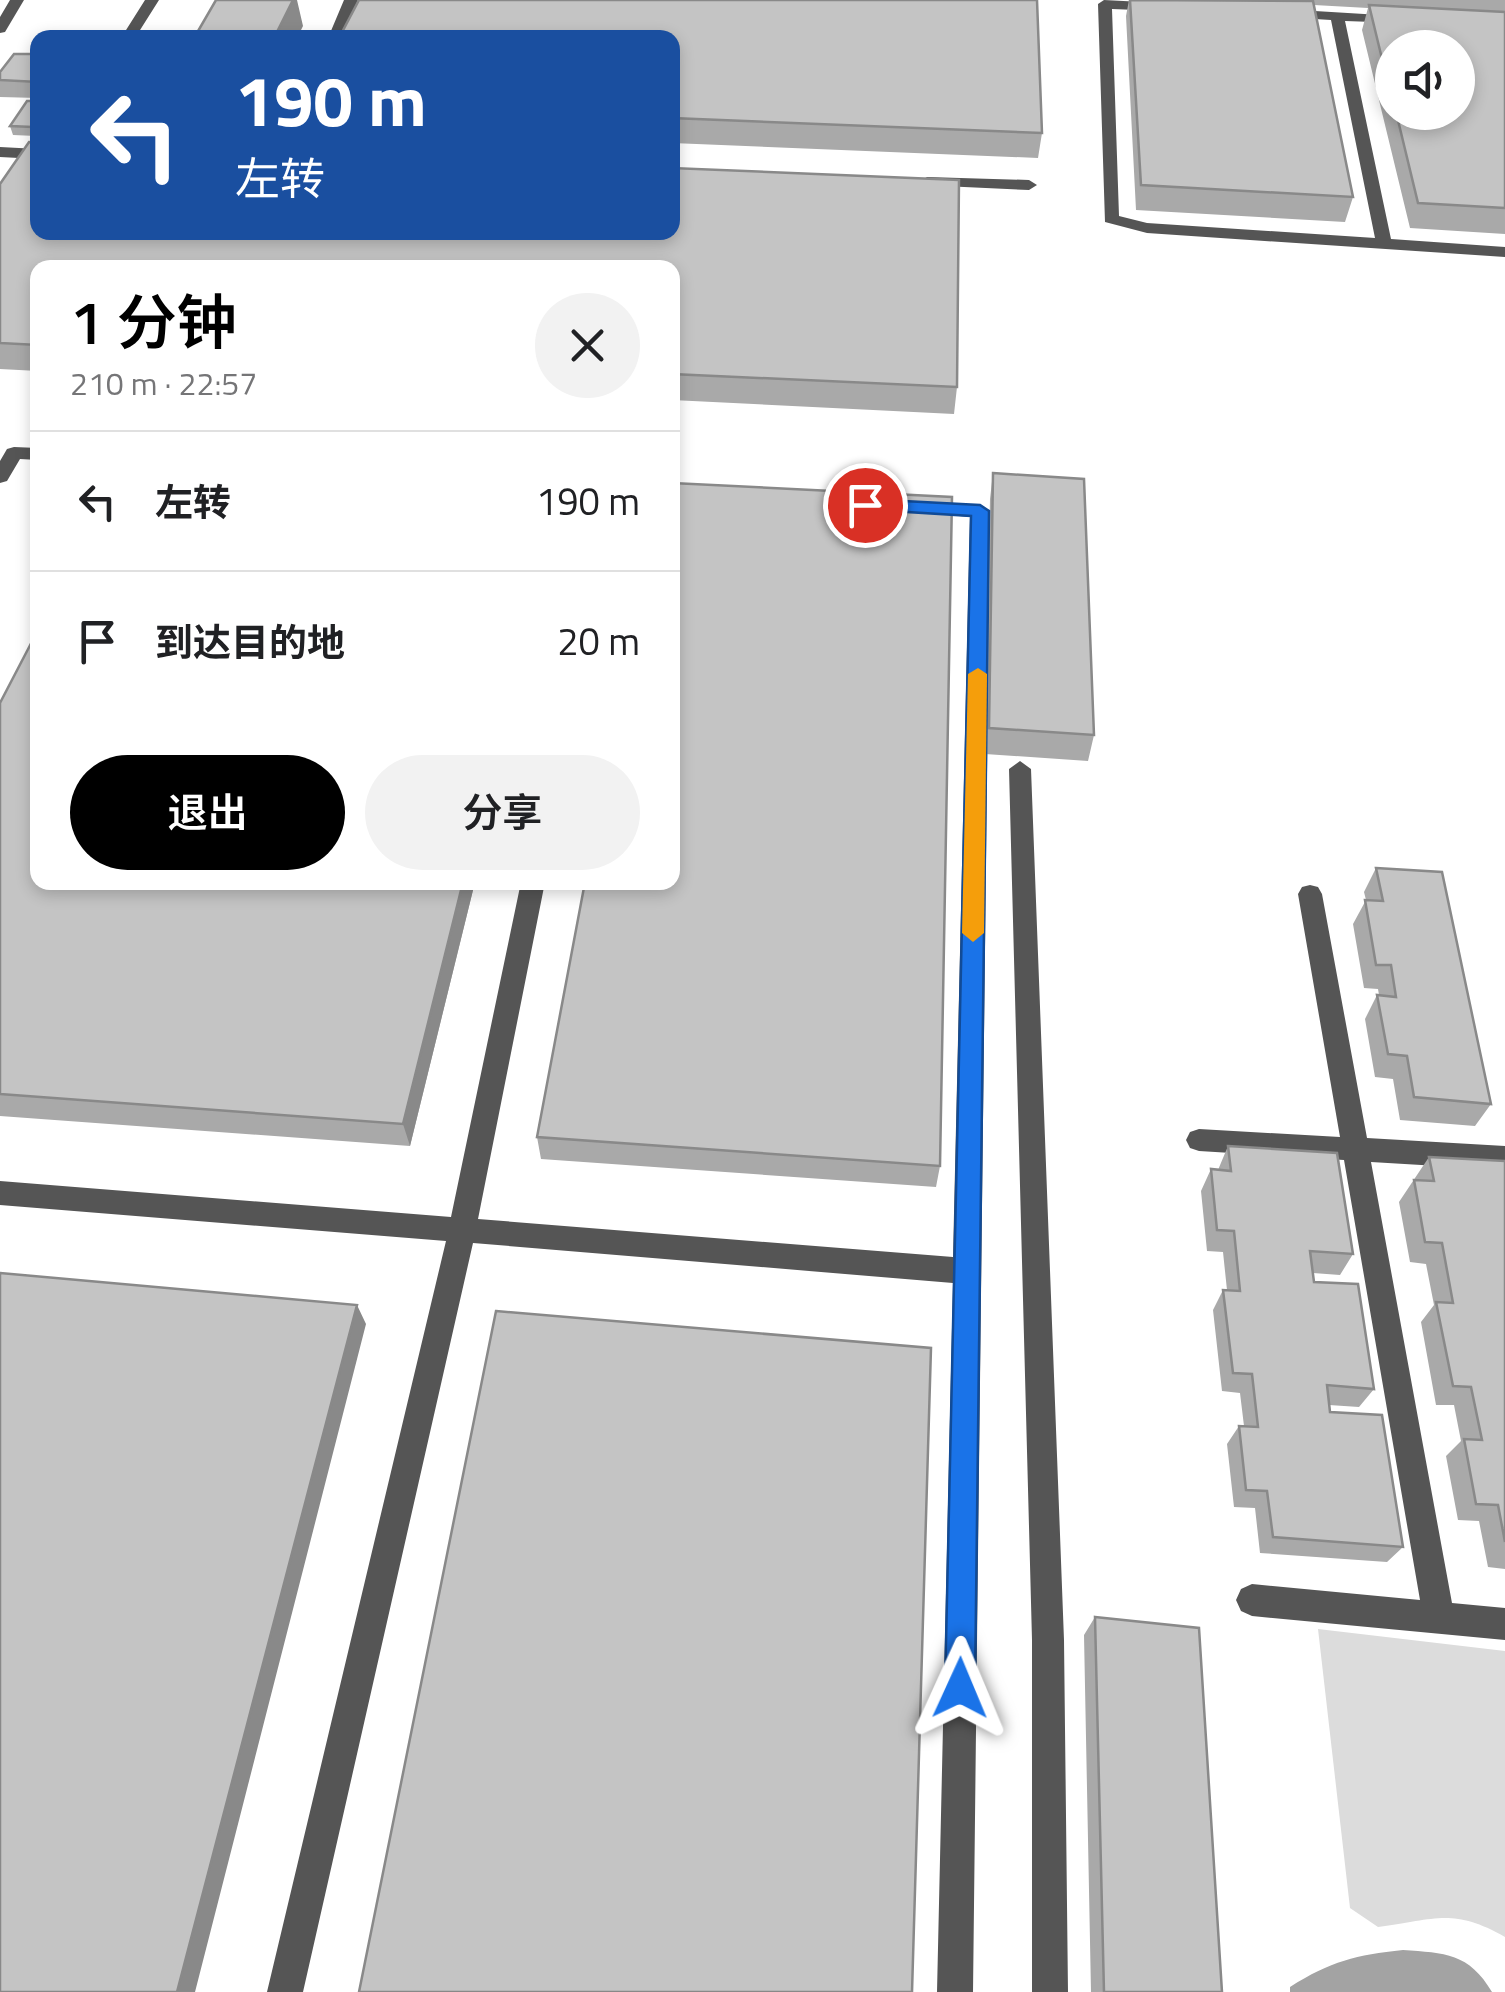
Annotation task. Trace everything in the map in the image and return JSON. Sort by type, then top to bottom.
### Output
[{"type":"street","points":[[0,29],[17,0]]},
{"type":"street","points":[[133,30],[152,0]]},
{"type":"street","points":[[338,30],[351,0]]},
{"type":"street","points":[[1172,7],[1105,4],[1111,219],[1147,228],[1505,252]]},
{"type":"street","points":[[1264,12],[1412,21]]},
{"type":"street","points":[[1337,16],[1384,244]]},
{"type":"street","points":[[0,152],[30,154]]},
{"type":"street","points":[[910,182],[1029,185]]},
{"type":"street","points":[[0,478],[14,452],[30,453]]},
{"type":"street","points":[[904,507],[980,511],[955,1992]]},
{"type":"street","points":[[1020,768],[1048,1640],[1050,1992]]},
{"type":"street","points":[[285,1992],[462,1230],[531,890]]},
{"type":"street","points":[[1310,894],[1440,1618]]},
{"type":"street","points":[[1199,1140],[1505,1158]]},
{"type":"street","points":[[0,1193],[966,1272]]},
{"type":"street","points":[[1252,1600],[1505,1624]]},
{"type":"shaded area","points":[[1318,1629],[1505,1651],[1505,1937],[1457,1919],[1378,1927],[1350,1908]]},
{"type":"shaded area","points":[[1403,1950],[1431,1952],[1465,1962],[1492,1992],[1290,1992],[1290,1987],[1331,1965]]},
{"type":"building","points":[[216,0],[293,0],[278,30],[199,30]]},
{"type":"building","points":[[359,0],[1037,0],[1042,133],[680,118],[680,30],[343,30]]},
{"type":"building","points":[[1130,0],[1313,1],[1353,197],[1141,185]]},
{"type":"building","points":[[1369,5],[1505,12],[1505,208],[1418,203],[1400,130],[1475,130],[1475,30],[1375,30]]},
{"type":"building","points":[[14,54],[30,54],[30,82],[0,80],[0,72]]},
{"type":"building","points":[[27,101],[30,101],[30,127],[10,126]]},
{"type":"building","points":[[30,142],[30,240],[680,240],[680,168],[959,180],[957,387],[680,374],[680,260],[30,260],[30,345],[0,343],[0,184]]},
{"type":"building","points":[[993,473],[1084,479],[1094,735],[989,728]]},
{"type":"building","points":[[680,483],[952,497],[940,1166],[537,1137],[583,890],[680,890]]},
{"type":"building","points":[[30,645],[30,890],[461,890],[403,1124],[0,1094],[0,703]]},
{"type":"building","points":[[1376,868],[1442,872],[1491,1104],[1414,1097],[1407,1056],[1388,1054],[1377,995],[1396,997],[1391,965],[1376,965],[1365,900],[1383,901]]},
{"type":"building","points":[[1228,1146],[1337,1153],[1353,1254],[1310,1251],[1314,1282],[1358,1284],[1374,1389],[1327,1385],[1330,1412],[1382,1415],[1403,1547],[1273,1537],[1267,1491],[1246,1490],[1239,1426],[1258,1427],[1252,1374],[1233,1373],[1223,1290],[1240,1291],[1234,1231],[1217,1230],[1211,1169],[1231,1171]]},
{"type":"building","points":[[1429,1157],[1505,1161],[1505,1542],[1498,1505],[1476,1504],[1464,1439],[1482,1440],[1471,1387],[1453,1386],[1436,1302],[1453,1303],[1442,1243],[1425,1242],[1414,1180],[1434,1181]]},
{"type":"building","points":[[0,1273],[357,1305],[177,1992],[0,1992]]},
{"type":"building","points":[[496,1311],[931,1348],[912,1992],[359,1992]]},
{"type":"building","points":[[1095,1617],[1199,1628],[1222,1992],[1104,1992]]},
{"type":"slow traffic","points":[[973,933],[978,674]]},
{"type":"route","points":[[865,505],[980,511],[960,1688]]}]
